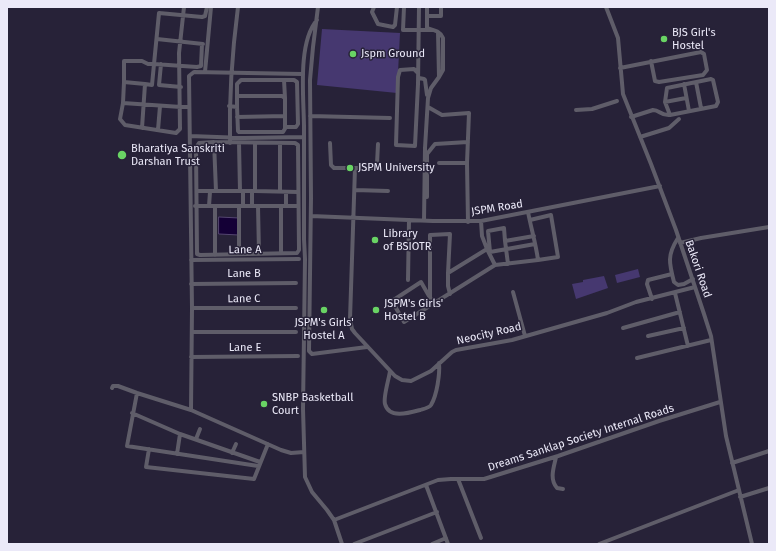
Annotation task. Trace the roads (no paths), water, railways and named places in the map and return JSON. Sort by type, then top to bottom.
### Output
[{"type":"street","points":[[152,85],[159,7]]},
{"type":"street","points":[[184,7],[182,15],[179,66],[181,107],[180,129],[176,133],[124,125],[120,119],[123,103],[124,61],[142,61],[148,64],[161,64],[179,66],[197,67],[200,66],[202,44]]},
{"type":"street","points":[[159,13],[205,16],[207,7]]},
{"type":"street","points":[[205,72],[211,7]]},
{"type":"street","points":[[230,143],[230,72],[238,7]]},
{"type":"street","points":[[318,7],[311,66],[311,216],[308,351],[312,354],[367,347]]},
{"type":"street","points":[[374,7],[372,12],[378,24],[393,27],[396,25],[397,7]]},
{"type":"street","points":[[404,7],[403,30],[436,31]]},
{"type":"street","points":[[418,73],[414,69],[400,70],[398,77],[396,145],[415,146],[418,78],[419,7]]},
{"type":"street","points":[[427,7],[427,28],[436,31]]},
{"type":"street","points":[[427,16],[441,16],[441,7]]},
{"type":"street","name":"Bakori Road","points":[[606,7],[618,38],[622,94],[660,186],[704,314],[711,340],[720,402],[732,463],[752,544]]},
{"type":"street","points":[[316,20],[310,29],[307,38],[302,74],[305,259],[303,409],[304,470],[306,481],[312,492],[334,520],[342,544]]},
{"type":"street","points":[[428,98],[431,88],[439,77],[436,31]]},
{"type":"street","points":[[157,39],[207,45]]},
{"type":"street","points":[[620,68],[701,52],[704,54],[707,70],[704,75],[659,82],[655,81],[651,62]]},
{"type":"street","points":[[159,85],[161,64]]},
{"type":"street","points":[[191,410],[192,308],[189,76],[194,72],[302,74]]},
{"type":"street","points":[[418,78],[425,80],[428,98],[425,148],[424,221]]},
{"type":"street","points":[[631,117],[653,110],[665,115],[670,115],[718,105],[712,79],[667,88],[665,102],[670,115]]},
{"type":"street","points":[[284,80],[283,132],[239,132],[237,117],[237,84],[241,80],[284,80],[294,80],[298,82],[297,126],[284,128]]},
{"type":"street","points":[[124,82],[180,87]]},
{"type":"street","points":[[696,82],[701,108]]},
{"type":"street","points":[[142,128],[145,84]]},
{"type":"street","points":[[684,84],[689,111]]},
{"type":"street","points":[[237,96],[280,95],[284,98]]},
{"type":"street","points":[[665,102],[686,98]]},
{"type":"street","points":[[576,110],[592,109],[617,101]]},
{"type":"street","points":[[123,103],[189,107]]},
{"type":"street","points":[[158,130],[160,106]]},
{"type":"street","points":[[229,106],[237,106]]},
{"type":"street","points":[[428,107],[442,115],[468,113],[468,222]]},
{"type":"street","points":[[237,117],[284,116]]},
{"type":"street","points":[[310,116],[390,118]]},
{"type":"street","points":[[640,137],[669,128],[679,119]]},
{"type":"street","points":[[190,136],[304,137]]},
{"type":"street","points":[[268,137],[268,143]]},
{"type":"street","points":[[214,142],[216,191]]},
{"type":"street","points":[[214,142],[280,143],[295,143],[298,145],[299,250],[295,254],[197,254],[196,146],[199,143],[214,142]]},
{"type":"street","points":[[427,197],[427,154],[435,144],[468,142]]},
{"type":"street","points":[[239,143],[242,191],[239,254]]},
{"type":"street","points":[[252,206],[254,191],[255,143]]},
{"type":"street","points":[[280,143],[280,192]]},
{"type":"street","points":[[330,143],[331,167],[334,168],[376,166],[378,144]]},
{"type":"street","points":[[439,163],[467,163]]},
{"type":"street","name":"Neocity Road","points":[[355,168],[350,294],[350,319],[352,329],[367,347],[399,379],[411,381],[431,371],[456,350],[512,340],[607,313],[628,304],[695,287]]},
{"type":"street","name":"JSPM Road","points":[[311,216],[424,221],[481,221],[660,186]]},
{"type":"street","points":[[354,190],[388,191]]},
{"type":"street","points":[[197,192],[298,192]]},
{"type":"street","points":[[209,206],[210,192]]},
{"type":"street","points":[[286,192],[286,206]]},
{"type":"street","points":[[298,199],[304,199]]},
{"type":"street","points":[[190,206],[298,206]]},
{"type":"street","points":[[214,206],[214,255]]},
{"type":"street","points":[[258,206],[259,254]]},
{"type":"street","points":[[281,206],[281,253]]},
{"type":"street","points":[[528,212],[538,260]]},
{"type":"street","points":[[433,304],[421,282],[392,301],[404,322],[450,294],[495,265],[558,257],[550,215],[530,220]]},
{"type":"street","points":[[408,280],[409,220]]},
{"type":"street","points":[[481,221],[482,236],[495,265]]},
{"type":"street","points":[[680,243],[701,238],[769,227]]},
{"type":"street","points":[[489,251],[488,231],[504,228],[508,264]]},
{"type":"street","points":[[430,297],[430,235],[450,234],[448,286],[450,294]]},
{"type":"street","points":[[506,241],[534,236]]},
{"type":"street","points":[[678,238],[672,248],[669,260],[674,282],[678,285],[684,284],[692,279]]},
{"type":"street","points":[[448,273],[489,251],[535,244]]},
{"type":"street","name":"Lane A","points":[[191,260],[299,259]]},
{"type":"street","points":[[652,298],[647,284],[648,280],[672,274]]},
{"type":"street","name":"Lane B","points":[[191,284],[296,283]]},
{"type":"street","points":[[513,292],[524,336]]},
{"type":"street","points":[[675,293],[688,346]]},
{"type":"street","name":"Lane C","points":[[192,308],[296,308]]},
{"type":"street","points":[[623,328],[680,312]]},
{"type":"street","points":[[648,336],[684,328]]},
{"type":"street","points":[[192,332],[296,332]]},
{"type":"street","points":[[638,358],[711,340]]},
{"type":"street","name":"Lane E","points":[[192,357],[298,356]]},
{"type":"street","points":[[390,371],[384,402],[389,411],[404,414],[431,405],[439,378],[439,363]]},
{"type":"street","points":[[112,388],[113,386],[118,386],[137,394],[191,410],[287,452],[304,452]]},
{"type":"street","points":[[137,394],[132,413],[127,446],[259,464]]},
{"type":"street","name":"Dreams Sanklap Society Internal Roads","points":[[334,520],[438,480],[484,479],[556,457],[659,421],[720,402]]},
{"type":"street","points":[[132,413],[180,434],[259,464]]},
{"type":"street","points":[[196,440],[200,429]]},
{"type":"street","points":[[177,454],[180,434]]},
{"type":"street","points":[[232,453],[236,444]]},
{"type":"street","points":[[149,449],[146,467],[254,479],[268,444]]},
{"type":"street","points":[[732,463],[769,451]]},
{"type":"street","points":[[556,457],[552,478],[557,488],[564,489]]},
{"type":"street","points":[[458,479],[481,538]]},
{"type":"street","points":[[426,485],[448,544]]},
{"type":"street","points":[[741,499],[769,489]]},
{"type":"street","points":[[599,544],[739,490]]},
{"type":"street","points":[[354,544],[437,512]]},
{"type":"street","points":[[432,544],[446,538]]},
{"type":"place","name":"BJS Girl's Hostel","points":[[664,39]]},
{"type":"place","name":"Jspm Ground","points":[[353,54]]},
{"type":"place","name":"Bharatiya Sanskriti Darshan Trust","points":[[122,155]]},
{"type":"place","name":"JSPM University","points":[[350,168]]},
{"type":"place","name":"Library of BSIOTR","points":[[375,240]]},
{"type":"place","name":"JSPM's Girls' Hostel A","points":[[324,310]]},
{"type":"place","name":"JSPM's Girls' Hostel B","points":[[376,310]]},
{"type":"place","name":"SNBP Basketball Court","points":[[264,404]]}]
